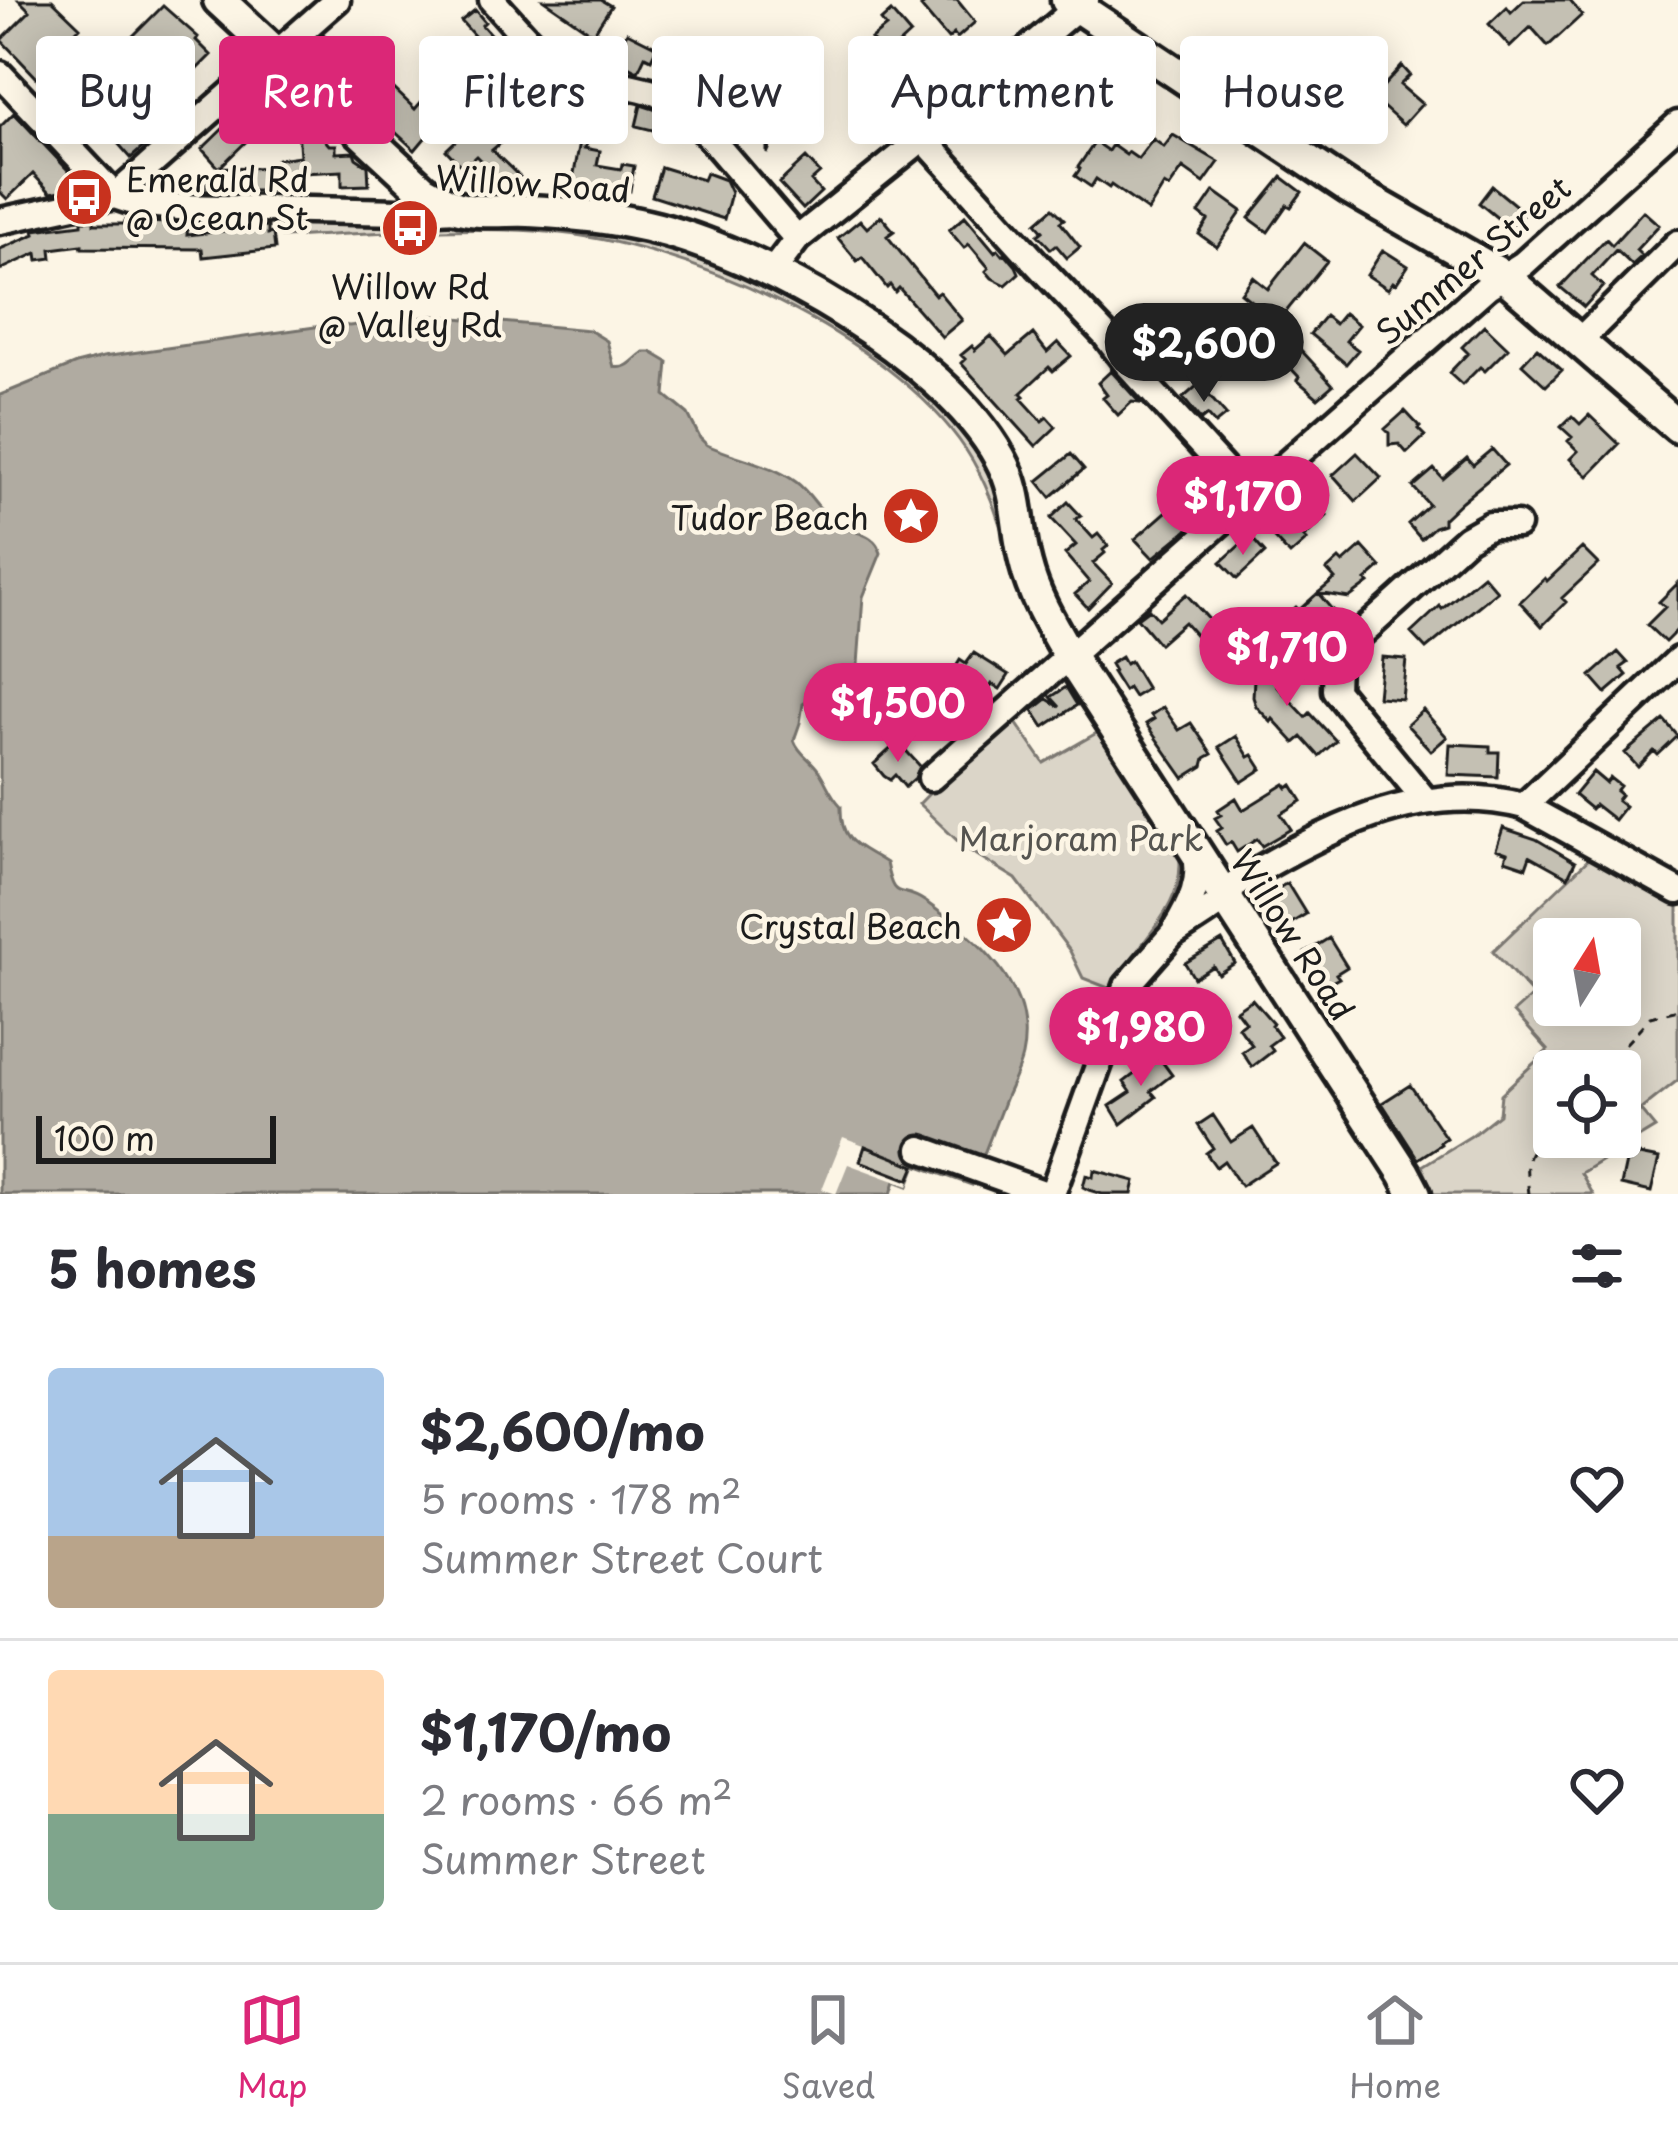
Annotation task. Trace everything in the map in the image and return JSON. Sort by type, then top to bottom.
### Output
[{"type":"main road","points":[[219,0],[256,36]]},
{"type":"main road","points":[[1077,3],[1349,188],[1505,277],[1678,427]]},
{"type":"main road","points":[[372,144],[423,190],[458,208]]},
{"type":"main road","name":"Willow Road","points":[[458,208],[604,217],[718,249],[803,288],[920,365],[955,400],[1000,458],[1015,492],[1025,564],[1042,609],[1069,656],[1414,1194]]},
{"type":"street","points":[[298,36],[337,0]]},
{"type":"street","points":[[492,0],[554,62],[678,100],[797,239]]},
{"type":"street","points":[[1039,36],[1077,3]]},
{"type":"street","points":[[0,74],[115,196],[219,106]]},
{"type":"street","name":"Summer Street","points":[[931,778],[1678,124]]},
{"type":"street","points":[[772,272],[797,239],[916,144]]},
{"type":"street","points":[[928,144],[1249,497]]},
{"type":"street","name":"Willow Road","points":[[0,221],[115,196],[152,206],[224,209],[401,212],[458,208]]},
{"type":"street","points":[[1580,340],[1678,243]]},
{"type":"street","points":[[1426,801],[1335,690],[1336,662],[1346,647],[1467,538],[1490,525],[1517,525]]},
{"type":"street","points":[[1524,806],[1678,660]]},
{"type":"street","points":[[1172,935],[1227,899],[1236,883],[1342,825],[1426,801],[1478,798],[1524,806],[1678,891]]},
{"type":"street","points":[[921,1149],[1049,1194],[1127,986],[1172,935],[1192,898],[1198,878],[1194,848]]},
{"type":"path","points":[[1619,1050],[1650,1017],[1678,1010]]},
{"type":"path","points":[[1529,1194],[1526,1169],[1533,1149]]},
{"type":"green space","points":[[489,218],[616,228],[746,270],[898,359],[970,433],[998,482],[1014,569],[982,478],[932,408],[888,369],[779,302],[719,275],[600,239],[481,229],[282,237],[280,219]]},
{"type":"green space","name":"Marjoram Park","points":[[1012,717],[1044,763],[1102,730],[1179,852],[1180,872],[1168,908],[1111,989],[1083,978],[1070,951],[1016,879],[964,847],[919,804]]},
{"type":"green space","points":[[1595,853],[1678,900],[1678,1080],[1641,1109],[1641,1050],[1548,1050],[1514,1012],[1533,995],[1493,951]]},
{"type":"green space","points":[[1533,1064],[1533,1158],[1606,1158],[1581,1173],[1593,1194],[1434,1194],[1422,1166],[1499,1114],[1501,1094]]},
{"type":"green space","points":[[1641,1111],[1655,1128],[1641,1137]]},
{"type":"shaded area","points":[[433,316],[589,330],[607,341],[614,367],[619,368],[651,352],[668,362],[665,395],[688,414],[707,445],[786,476],[836,524],[878,546],[881,553],[863,597],[858,664],[803,704],[794,740],[841,806],[848,837],[886,863],[895,889],[926,902],[965,932],[1012,986],[1024,1031],[1021,1061],[972,1185],[916,1165],[908,1186],[895,1181],[891,1194],[0,1194],[0,395],[103,357],[336,324]]},
{"type":"pier","points":[[843,1137],[916,1165],[908,1186],[848,1164],[836,1194],[822,1189]]},
{"type":"building","points":[[19,0],[52,0],[80,27],[71,36],[36,36],[36,77],[1,40],[30,11]]},
{"type":"building","points":[[544,0],[601,0],[611,6],[593,34]]},
{"type":"building","points":[[929,0],[957,0],[975,22],[959,36],[945,36],[921,7]]},
{"type":"building","points":[[1524,0],[1569,0],[1582,15],[1548,46],[1531,27],[1510,47],[1489,24],[1507,7],[1511,12]]},
{"type":"building","points":[[163,6],[198,37],[211,55],[195,71],[195,36],[133,36]]},
{"type":"building","points":[[475,10],[492,36],[474,36],[461,21]]},
{"type":"building","points":[[891,12],[910,34],[875,36],[886,27],[881,21]]},
{"type":"building","points":[[627,32],[652,44],[651,59],[645,56],[638,71],[628,66]]},
{"type":"building","points":[[1402,66],[1410,75],[1400,85],[1422,104],[1403,125],[1388,112],[1388,81]]},
{"type":"building","points":[[395,90],[415,109],[419,104],[420,144],[415,150],[395,132]]},
{"type":"building","points":[[641,105],[652,108],[652,130],[636,126]]},
{"type":"building","points":[[14,113],[36,136],[36,144],[43,144],[80,187],[51,193],[33,174],[7,199],[0,192],[0,127]]},
{"type":"building","points":[[219,132],[219,144],[244,144],[220,167],[274,168],[277,159],[300,156],[299,144],[336,145],[336,153],[354,152],[368,166],[369,185],[342,186],[342,171],[269,180],[269,191],[205,191],[205,178],[228,178],[202,149]]},
{"type":"building","points":[[1173,135],[1180,144],[1219,162],[1204,183],[1183,168],[1169,188],[1164,185],[1148,211],[1111,185],[1096,179],[1091,187],[1075,176],[1094,144],[1108,151],[1112,145],[1138,159],[1149,144],[1156,141],[1164,147]]},
{"type":"building","points":[[119,144],[147,144],[131,158]]},
{"type":"building","points":[[452,144],[499,144],[492,150],[522,179],[511,191],[501,192],[487,180],[493,173],[476,156],[463,168],[446,150]]},
{"type":"building","points":[[580,144],[600,151],[597,165],[634,166],[630,191],[622,189],[621,196],[572,184]]},
{"type":"building","points":[[806,158],[820,173],[811,181],[821,192],[803,209],[779,183]]},
{"type":"building","points":[[661,167],[703,180],[706,173],[725,180],[731,193],[724,219],[652,196]]},
{"type":"building","points":[[1282,177],[1302,192],[1268,232],[1249,218]]},
{"type":"building","points":[[1492,186],[1525,213],[1512,230],[1479,203]]},
{"type":"building","points":[[1214,191],[1242,211],[1217,247],[1199,234],[1208,220],[1199,213]]},
{"type":"building","points":[[1053,208],[1080,247],[1067,258],[1038,235],[1043,231],[1036,223]]},
{"type":"building","points":[[1643,211],[1659,225],[1636,250],[1642,256],[1632,265],[1616,250],[1592,276],[1603,286],[1584,307],[1560,287],[1606,239],[1612,245]]},
{"type":"building","points":[[881,216],[894,231],[887,236],[962,320],[942,337],[899,288],[895,292],[890,285],[887,288],[862,257],[857,261],[838,238],[860,220],[867,228]]},
{"type":"building","points":[[965,216],[995,252],[1005,253],[1016,266],[1019,273],[1006,285],[992,278],[969,244],[964,248],[949,230]]},
{"type":"building","points":[[82,220],[188,224],[187,235],[268,226],[275,249],[203,257],[202,249],[82,245],[51,249],[52,258],[38,260],[37,253],[0,270],[0,249],[35,234],[34,230],[82,224]]},
{"type":"building","points":[[1304,243],[1327,261],[1285,313],[1281,310],[1273,319],[1241,293],[1253,277],[1268,289]]},
{"type":"building","points":[[1383,250],[1408,266],[1388,289],[1367,275]]},
{"type":"building","points":[[1344,313],[1359,325],[1346,341],[1358,350],[1346,364],[1310,334],[1325,316],[1335,324]]},
{"type":"building","points":[[1484,325],[1508,348],[1462,385],[1449,373],[1468,353],[1462,347]]},
{"type":"building","points":[[1033,334],[1047,352],[1058,342],[1071,356],[1053,371],[1049,367],[1021,393],[1042,421],[1047,417],[1056,427],[1036,446],[961,363],[965,359],[961,355],[991,336],[1008,355]]},
{"type":"building","points":[[1537,348],[1562,370],[1546,386],[1522,364]]},
{"type":"building","points":[[1300,349],[1333,385],[1318,398],[1286,363]]},
{"type":"building","points":[[1111,371],[1140,403],[1132,402],[1118,415],[1103,398],[1107,395],[1098,383]]},
{"type":"building","points":[[1199,384],[1226,415],[1215,424],[1207,415],[1201,420],[1183,398]]},
{"type":"building","points":[[1405,411],[1425,436],[1407,453],[1399,444],[1389,445],[1385,429]]},
{"type":"building","points":[[1589,415],[1619,444],[1588,476],[1570,459],[1578,451],[1561,427],[1572,416],[1580,424]]},
{"type":"building","points":[[1492,449],[1506,465],[1421,539],[1408,524],[1429,505],[1413,487],[1434,469],[1443,479],[1467,458],[1473,465]]},
{"type":"building","points":[[1357,453],[1381,478],[1356,501],[1333,475]]},
{"type":"building","points":[[1071,454],[1084,469],[1051,497],[1038,481]]},
{"type":"building","points":[[1199,467],[1221,491],[1186,531],[1153,558],[1135,539],[1173,506],[1170,504],[1192,484],[1187,479]]},
{"type":"building","points":[[1308,495],[1327,516],[1290,555],[1274,538],[1291,523],[1287,518],[1291,511]]},
{"type":"building","points":[[1068,502],[1093,538],[1098,534],[1108,546],[1093,563],[1112,583],[1088,608],[1075,594],[1089,582],[1065,554],[1076,545],[1051,518]]},
{"type":"building","points":[[1250,536],[1265,553],[1237,579],[1221,562]]},
{"type":"building","points":[[1362,546],[1381,567],[1366,580],[1369,583],[1349,598],[1318,593],[1335,579],[1327,570]]},
{"type":"building","points":[[1582,548],[1598,564],[1562,598],[1566,602],[1542,626],[1520,602]]},
{"type":"building","points":[[1483,575],[1497,591],[1426,649],[1411,633]]},
{"type":"building","points":[[1678,583],[1678,629],[1665,642],[1647,625],[1665,607],[1659,602]]},
{"type":"building","points":[[1318,593],[1334,612],[1306,637],[1287,615]]},
{"type":"building","points":[[1186,594],[1213,624],[1198,638],[1184,622],[1159,644],[1137,618],[1149,609],[1158,619]]},
{"type":"building","points":[[1618,652],[1628,663],[1621,668],[1627,675],[1606,693],[1591,676]]},
{"type":"building","points":[[974,653],[1009,675],[1000,689],[992,684],[975,712],[957,700],[967,685],[951,675],[960,660],[966,664]]},
{"type":"building","points":[[1121,657],[1125,664],[1130,661],[1147,689],[1134,697],[1112,672],[1110,664]]},
{"type":"building","points":[[1382,657],[1406,659],[1402,699],[1378,697]]},
{"type":"building","points":[[1255,660],[1279,662],[1277,686],[1336,741],[1319,756],[1302,737],[1295,743],[1256,706]]},
{"type":"building","points":[[1066,687],[1077,705],[1044,727],[1033,710],[1047,699],[1060,707],[1051,697]]},
{"type":"building","points":[[1163,707],[1179,730],[1191,723],[1212,754],[1184,778],[1146,724]]},
{"type":"building","points":[[1423,710],[1447,737],[1431,751],[1407,725]]},
{"type":"building","points":[[1664,720],[1678,736],[1638,767],[1625,753]]},
{"type":"building","points":[[1236,736],[1262,769],[1242,782],[1219,747]]},
{"type":"building","points":[[898,742],[920,766],[905,787],[895,775],[890,780],[884,776],[874,764]]},
{"type":"building","points":[[1450,744],[1490,746],[1490,752],[1499,752],[1498,777],[1448,775]]},
{"type":"building","points":[[1593,772],[1606,783],[1610,778],[1620,786],[1617,800],[1625,806],[1614,820],[1574,795]]},
{"type":"building","points":[[1285,784],[1292,785],[1302,801],[1281,814],[1291,829],[1262,846],[1257,839],[1237,852],[1231,842],[1226,845],[1217,831],[1222,828],[1215,818],[1221,815],[1218,810],[1236,798],[1243,810]]},
{"type":"building","points":[[1503,828],[1536,839],[1575,862],[1568,877],[1530,856],[1526,867],[1505,860],[1507,853],[1496,849]]},
{"type":"building","points":[[1287,883],[1306,914],[1280,930],[1261,899]]},
{"type":"building","points":[[1329,938],[1347,967],[1328,984],[1305,953]]},
{"type":"building","points":[[1222,941],[1235,963],[1218,974],[1213,966],[1194,978],[1185,963]]},
{"type":"building","points":[[1171,989],[1193,1013],[1167,1037],[1155,1025],[1166,1015],[1158,1007],[1159,1000]]},
{"type":"building","points":[[1252,999],[1280,1037],[1269,1045],[1273,1051],[1252,1067],[1242,1052],[1252,1045],[1238,1027],[1245,1022],[1236,1010]]},
{"type":"building","points":[[1158,1056],[1172,1075],[1151,1091],[1156,1097],[1121,1124],[1110,1106],[1131,1092],[1124,1082]]},
{"type":"building","points":[[1410,1085],[1446,1138],[1418,1159],[1382,1103]]},
{"type":"building","points":[[1213,1115],[1231,1142],[1253,1128],[1276,1163],[1241,1186],[1224,1161],[1216,1167],[1206,1153],[1213,1148],[1198,1125]]},
{"type":"building","points":[[865,1146],[915,1166],[909,1180],[860,1161]]},
{"type":"building","points":[[1641,1155],[1659,1159],[1651,1192],[1621,1185],[1626,1162]]},
{"type":"building","points":[[1094,1170],[1135,1181],[1132,1194],[1102,1194],[1083,1187],[1086,1175],[1093,1177]]},
{"type":"place","name":"Emerald Rd @ Ocean St","points":[[84,197]]},
{"type":"place","name":"Willow Rd @ Valley Rd","points":[[410,228]]},
{"type":"place","name":"Tudor Beach","points":[[911,516]]},
{"type":"place","name":"Crystal Beach","points":[[1004,925]]}]
